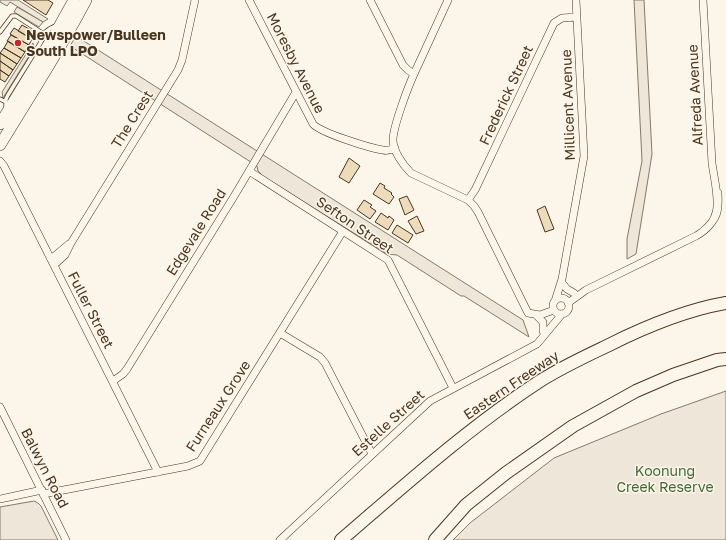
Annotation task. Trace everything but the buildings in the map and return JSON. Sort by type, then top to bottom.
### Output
[{"type":"highway","name":"Eastern Freeway","points":[[341,540],[455,442],[541,380],[640,330],[710,306],[726,303]]},
{"type":"highway","points":[[435,540],[466,505],[506,473],[573,426],[636,391],[673,375],[718,360],[726,359]]},
{"type":"main road","points":[[3,119],[62,23],[74,0]]},
{"type":"main road","points":[[0,145],[39,80],[61,47],[86,0]]},
{"type":"street","name":"The Crest","points":[[53,262],[65,255],[178,70],[182,60],[195,0]]},
{"type":"street","name":"Moresby Avenue","points":[[249,0],[310,121],[315,127],[381,150],[395,148]]},
{"type":"street","points":[[370,0],[404,65],[414,74]]},
{"type":"street","points":[[448,0],[414,74],[394,130],[393,139],[395,148],[404,166],[411,172],[468,200],[474,206],[523,300],[528,313],[536,315],[543,322],[543,331]]},
{"type":"street","name":"Millicent Avenue","points":[[556,308],[584,156],[576,0]]},
{"type":"street","name":"Alfreda Avenue","points":[[586,290],[696,236],[712,223],[720,213],[718,188],[712,163],[703,0]]},
{"type":"street","name":"Frederick Street","points":[[468,200],[472,196],[554,23],[562,18],[577,17]]},
{"type":"street","name":"Edgevale Road","points":[[113,381],[127,369],[296,92]]},
{"type":"street","name":"Fuller Street","points":[[0,161],[4,166],[53,262],[158,472]]},
{"type":"street","name":"Sefton Street","points":[[248,171],[386,258],[390,263],[453,388]]},
{"type":"street","name":"Furneaux Grove","points":[[0,499],[193,465],[203,458],[343,231]]},
{"type":"street","points":[[562,281],[567,290],[574,294]]},
{"type":"street","name":"Millicent Avenue","points":[[562,281],[565,300]]},
{"type":"street","points":[[536,315],[556,308],[574,294],[586,290]]},
{"type":"street","points":[[565,300],[586,290]]},
{"type":"street","points":[[523,300],[530,308],[537,310],[556,308],[567,310],[565,300]]},
{"type":"street","name":"Estelle Street","points":[[530,349],[543,331],[556,308]]},
{"type":"street","name":"Estelle Street","points":[[280,540],[430,401],[530,349],[541,341],[556,308]]},
{"type":"street","points":[[280,333],[320,357],[325,363],[372,454]]},
{"type":"street","name":"Balwyn Road","points":[[0,407],[66,540]]},
{"type":"lane","points":[[0,32],[12,16],[16,16],[44,34]]},
{"type":"lane","points":[[3,119],[8,95],[41,42],[44,34],[50,28],[62,23]]},
{"type":"lane","points":[[0,99],[6,102]]},
{"type":"green space","points":[[0,0],[18,0],[48,19],[43,22],[10,2],[7,6],[0,2]]},
{"type":"green space","points":[[634,0],[644,0],[652,154],[636,254],[627,259],[627,239],[642,161]]},
{"type":"green space","points":[[76,36],[523,320],[529,337],[397,255],[387,254],[263,176],[258,171],[257,166],[70,46]]},
{"type":"green space","name":"Koonung Creek Reserve","points":[[726,391],[726,540],[453,540],[470,523],[554,458],[661,414]]},
{"type":"green space","points":[[34,501],[41,506],[58,540],[0,540],[0,507]]},
{"type":"shaded area","points":[[17,7],[43,22],[39,27],[14,12]]},
{"type":"shaded area","points":[[33,43],[34,48],[3,98],[2,92]]},
{"type":"place","name":"Newspower/Bulleen South LPO","points":[[18,43]]}]
